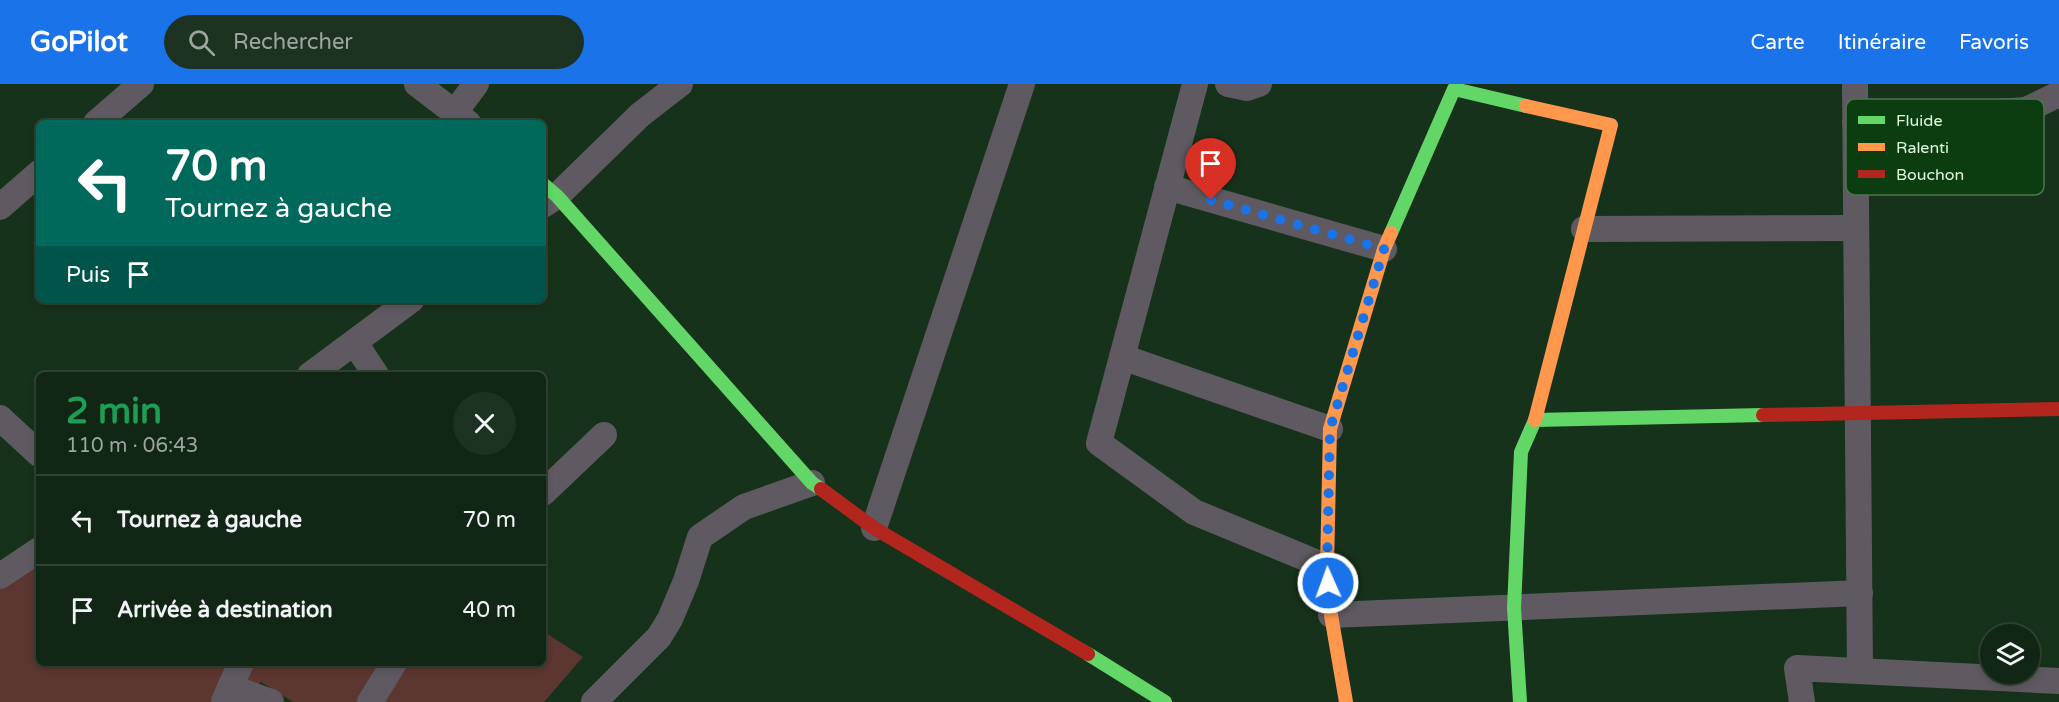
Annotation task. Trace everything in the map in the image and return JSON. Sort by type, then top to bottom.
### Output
[{"type":"street","points":[[99,120],[141,84]]},
{"type":"street","points":[[417,84],[461,118],[476,84]]},
{"type":"street","points":[[680,84],[640,115],[548,195],[812,483],[874,528],[1068,641],[1165,702]]},
{"type":"street","points":[[874,528],[1022,84]]},
{"type":"street","points":[[1195,84],[1099,442],[1194,512],[1327,567]]},
{"type":"street","points":[[1228,84],[1246,88],[1259,84]]},
{"type":"street","points":[[1346,702],[1331,615],[1327,567],[1330,429],[1384,249],[1449,86],[1611,125],[1535,420],[1521,452],[1514,608],[1520,702]]},
{"type":"street","points":[[2044,101],[2059,94]]},
{"type":"street","points":[[0,207],[36,176]]},
{"type":"street","points":[[1167,188],[1384,249]]},
{"type":"street","points":[[1856,195],[1860,671]]},
{"type":"street","points":[[1584,229],[1856,228]]},
{"type":"street","points":[[314,372],[407,303]]},
{"type":"street","points":[[355,343],[374,372]]},
{"type":"street","points":[[1122,357],[1330,429]]},
{"type":"street","points":[[1535,420],[2059,409]]},
{"type":"street","points":[[0,418],[36,451]]},
{"type":"street","points":[[546,490],[604,435]]},
{"type":"street","points":[[594,702],[659,637],[670,619],[686,581],[700,537],[744,507],[812,483]]},
{"type":"street","points":[[0,576],[36,552]]},
{"type":"street","points":[[1331,615],[1860,593]]},
{"type":"street","points":[[240,666],[227,695],[271,702]]},
{"type":"street","points":[[370,702],[392,666]]},
{"type":"street","points":[[1802,702],[1797,668],[2059,681]]},
{"type":"shaded area","points":[[36,566],[36,666],[546,666],[546,633],[583,657],[544,702],[293,702],[261,682],[237,702],[0,702],[0,588],[24,568]]},
{"type":"traffic: fast","points":[[1391,233],[1454,89],[1526,106]]},
{"type":"traffic: fast","points":[[546,187],[557,196],[812,483],[821,489]]},
{"type":"traffic: fast","points":[[1520,702],[1514,608],[1521,452],[1535,420],[1763,415]]},
{"type":"traffic: fast","points":[[1088,654],[1165,702]]},
{"type":"traffic: slow","points":[[1526,106],[1611,125],[1535,420]]},
{"type":"traffic: slow","points":[[1346,702],[1331,615],[1327,567],[1330,429],[1384,249],[1391,233]]},
{"type":"traffic: jam","points":[[1763,415],[2059,409]]},
{"type":"traffic: jam","points":[[821,489],[874,528],[1088,654]]},
{"type":"route","points":[[1211,200],[1384,249],[1330,429],[1328,583]]}]
